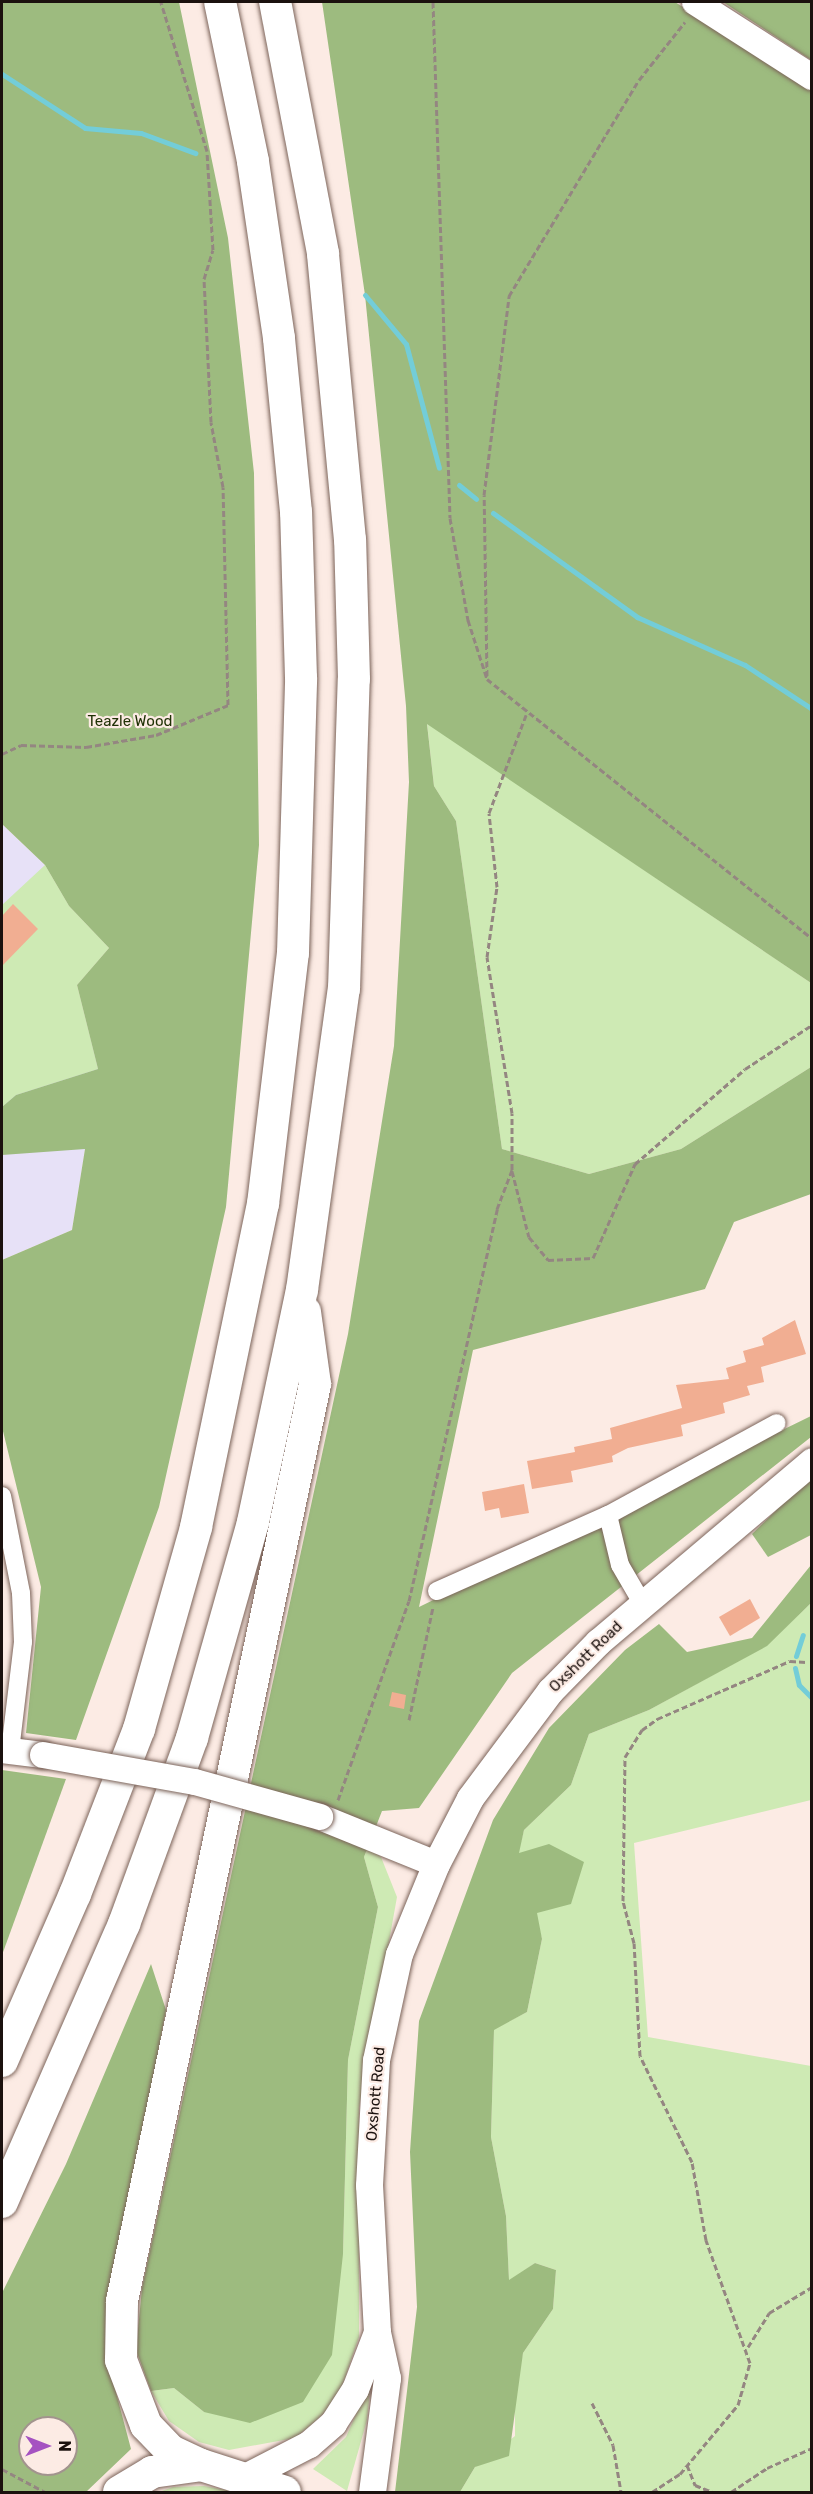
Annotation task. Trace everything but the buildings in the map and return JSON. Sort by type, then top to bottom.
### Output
[{"type":"highway","points":[[2,2061],[75,1894],[139,1729],[196,1527],[263,1204],[293,953],[301,678],[296,512],[276,315],[220,2]]},
{"type":"highway","points":[[2,2202],[124,1924],[192,1738],[253,1522],[302,1290],[344,989],[354,679],[350,540],[323,253],[275,2]]},
{"type":"highway","points":[[285,2493],[245,2477],[201,2465],[171,2451],[146,2425],[121,2360],[122,2301],[315,1384],[302,1290]]},
{"type":"highway","points":[[120,2493],[153,2472],[201,2465]]},
{"type":"main road","points":[[697,3],[812,76]]},
{"type":"main road","name":"Oxshott Road","points":[[372,2493],[387,2378],[377,2332],[369,2185],[376,2060],[399,1954],[436,1864],[511,1738],[550,1691],[642,1603],[812,1461]]},
{"type":"main road","points":[[6,1751],[43,1755],[195,1782],[326,1818],[436,1864]]},
{"type":"main road","name":"Oxshott Road","points":[[245,2477],[309,2444],[333,2423],[355,2389],[377,2332]]},
{"type":"street","points":[[437,1591],[608,1515],[777,1424]]},
{"type":"street","points":[[2,1496],[21,1593],[22,1642],[6,1751]]},
{"type":"street","points":[[608,1515],[620,1565],[642,1603]]},
{"type":"path","points":[[2,754],[21,745],[86,747],[156,735],[228,705],[221,581],[223,487],[211,422],[204,279],[213,250],[207,151],[161,2]]},
{"type":"path","points":[[433,2],[450,518],[468,620],[487,680],[526,715],[812,938]]},
{"type":"path","points":[[487,680],[484,495],[510,296],[639,80],[697,3]]},
{"type":"path","points":[[526,715],[489,813],[497,887],[487,957],[512,1113],[512,1170],[529,1237],[548,1260],[593,1258],[635,1164],[745,1068],[812,1025]]},
{"type":"path","points":[[326,1818],[409,1601],[497,1209],[512,1170]]},
{"type":"path","points":[[409,1720],[437,1591]]},
{"type":"path","points":[[748,2349],[706,2240],[692,2162],[640,2056],[634,1943],[623,1901],[623,1780],[630,1744],[657,1719],[790,1661],[806,1662]]},
{"type":"path","points":[[652,2493],[687,2465],[743,2396],[748,2349],[754,2330],[769,2313],[812,2287]]},
{"type":"path","points":[[592,2403],[613,2445],[621,2493]]},
{"type":"path","points":[[731,2493],[767,2468],[812,2448]]},
{"type":"path","points":[[687,2465],[695,2485],[712,2493]]},
{"type":"path","points":[[2,2469],[45,2493]]},
{"type":"shaded area","points":[[2,824],[45,865],[98,1069],[72,1230],[2,1260]]},
{"type":"green space","name":"Teazle Wood","points":[[2,2],[179,2],[228,238],[254,473],[259,845],[226,1207],[159,1507],[76,1740],[26,1733],[41,1587],[2,1427],[2,1260],[72,1230],[85,1149],[2,1155],[2,1107],[16,1095],[98,1069],[77,985],[109,948],[69,906],[45,865],[2,824]]},
{"type":"green space","points":[[322,2],[675,2],[811,90],[811,983],[427,724],[434,786],[456,821],[502,1149],[589,1174],[681,1149],[811,1067],[811,1194],[734,1222],[705,1289],[473,1350],[419,1607],[811,1416],[811,1437],[512,1673],[419,1808],[382,1811],[364,1857],[378,1907],[348,2060],[343,2254],[332,2355],[303,2402],[250,2423],[204,2412],[174,2388],[151,2391],[136,2350],[142,2288],[348,1334],[394,1046],[409,782],[406,706],[365,295]]},
{"type":"green space","points":[[723,2],[811,2],[811,60]]},
{"type":"green space","points":[[427,723],[811,983],[811,1067],[681,1149],[589,1174],[502,1149],[456,821],[434,786]]},
{"type":"green space","points":[[45,865],[69,906],[109,948],[77,985],[98,1069],[16,1095],[2,1107],[2,905]]},
{"type":"green space","points":[[811,1476],[811,1535],[768,1557],[752,1534]]},
{"type":"green space","points":[[811,1565],[811,1603],[767,1646],[649,1710],[589,1734],[571,1785],[524,1830],[519,1853],[549,1844],[584,1862],[571,1904],[537,1913],[542,1939],[527,2012],[494,2030],[491,2137],[506,2216],[509,2280],[535,2263],[556,2270],[553,2309],[523,2353],[509,2456],[475,2467],[460,2492],[395,2492],[417,2307],[410,2152],[419,2021],[493,1820],[549,1728],[625,1650],[659,1624],[687,1652],[752,1638]]},
{"type":"green space","points":[[811,1603],[811,1800],[634,1843],[648,2037],[811,2066],[811,2492],[460,2492],[475,2467],[515,2436],[515,2387],[523,2353],[553,2309],[556,2270],[535,2263],[509,2281],[506,2216],[491,2137],[494,2029],[527,2012],[542,1939],[518,1853],[524,1830],[571,1785],[589,1734],[649,1710],[766,1646]]},
{"type":"green space","points":[[2,1770],[66,1779],[2,1955]]},
{"type":"green space","points":[[368,1847],[381,1857],[397,1897],[359,2108],[359,2337],[338,2398],[318,2419],[295,2438],[229,2450],[199,2442],[169,2421],[151,2391],[174,2388],[204,2412],[343,2254],[348,2060],[378,1907],[364,1857]]},
{"type":"green space","points":[[151,1964],[166,2010],[108,2320],[114,2385],[131,2449],[86,2492],[2,2492],[2,2293],[66,2164]]},
{"type":"green space","points":[[371,2380],[367,2420],[347,2491],[313,2469],[346,2437]]},
{"type":"green space","points":[[204,2486],[237,2492],[159,2492],[173,2487]]},
{"type":"waterway","points":[[2,74],[85,128],[141,133],[195,153]]},
{"type":"waterway","points":[[365,295],[406,344],[439,468]]},
{"type":"waterway","points":[[459,485],[476,499]]},
{"type":"waterway","points":[[493,513],[637,617],[745,665],[812,709]]},
{"type":"waterway","points":[[796,1656],[803,1635]]},
{"type":"waterway","points":[[795,1668],[799,1685],[812,1698]]}]
